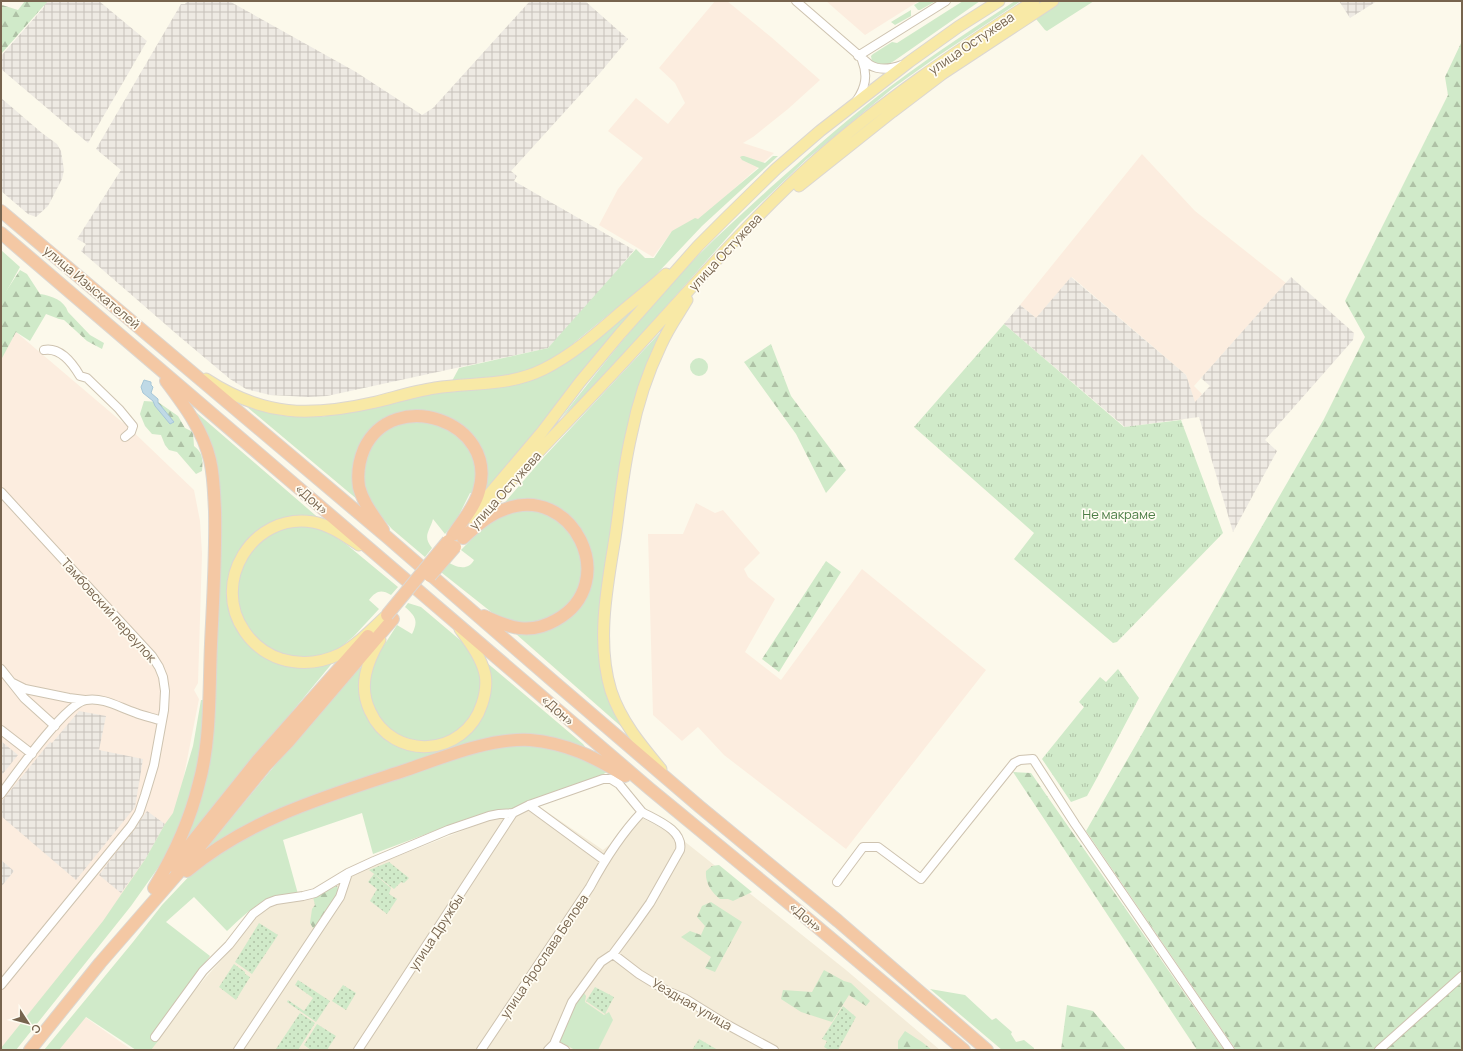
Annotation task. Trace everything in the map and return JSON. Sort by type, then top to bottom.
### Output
[{"type":"highway","name":"улица Изыскателей","points":[[1,212],[182,363]]},
{"type":"highway","name":"улица Изыскателей","points":[[1,233],[155,366]]},
{"type":"highway","name":"«Дон»","points":[[182,363],[670,780],[827,911],[987,1050]]},
{"type":"highway","name":"«Дон»","points":[[155,366],[229,427],[650,789],[964,1050]]},
{"type":"highway","points":[[155,366],[195,422],[203,439],[210,460],[214,482],[216,542],[207,727],[200,781],[190,815],[158,891]]},
{"type":"highway","points":[[30,1050],[158,891],[266,764],[288,742],[455,540],[478,497],[482,475],[479,459],[470,441],[459,429],[437,418],[420,416],[403,418],[392,421],[381,428],[373,434],[366,444],[359,463],[358,479],[362,495],[387,537]]},
{"type":"highway","points":[[455,540],[503,510],[521,505],[538,506],[559,515],[571,525],[579,536],[585,550],[588,568],[585,585],[574,606],[560,618],[538,628],[519,628],[509,626],[467,606]]},
{"type":"highway","points":[[158,891],[239,834],[259,824],[318,800],[440,758],[484,745],[507,741],[528,740],[563,745],[601,761],[650,789]]},
{"type":"main road","name":"улица Остужева","points":[[455,540],[580,382],[698,246],[776,169],[820,131],[909,62],[958,27],[1000,1]]},
{"type":"main road","name":"улица Остужева","points":[[455,540],[586,403],[743,232],[814,163],[913,83],[958,50],[1034,1]]},
{"type":"main road","points":[[743,232],[892,112],[942,74],[1053,1]]},
{"type":"main road","points":[[182,363],[216,386],[258,405],[302,412],[324,412],[351,408],[436,388],[515,380],[543,369],[570,354],[698,246]]},
{"type":"main road","points":[[670,780],[629,729],[615,701],[611,691],[606,666],[604,619],[612,552],[630,437],[637,413],[661,344],[686,301],[705,273]]},
{"type":"main road","points":[[375,554],[321,524],[302,521],[280,525],[259,536],[242,555],[236,569],[232,585],[234,607],[241,626],[249,638],[260,648],[272,656],[304,663],[329,658],[347,650],[390,617]]},
{"type":"main road","points":[[390,617],[367,667],[364,686],[366,701],[373,718],[384,732],[400,742],[417,747],[441,744],[461,735],[472,725],[480,711],[486,683],[482,666],[471,645],[454,621]]},
{"type":"street","points":[[796,1],[835,33],[860,58],[874,68],[892,68],[909,62]]},
{"type":"street","points":[[860,58],[946,1]]},
{"type":"street","points":[[852,107],[862,92],[866,80],[866,72],[860,58]]},
{"type":"street","points":[[44,350],[56,351],[64,356],[80,376],[87,378],[119,409],[133,426],[131,432],[126,437]]},
{"type":"street","name":"Тамбовский переулок","points":[[1,492],[121,621],[156,661],[164,677],[165,691],[162,721],[154,765],[139,813],[1,986]]},
{"type":"street","points":[[1,669],[24,698],[55,726]]},
{"type":"street","points":[[11,681],[19,687],[26,689],[69,698],[108,702],[137,714],[162,721]]},
{"type":"street","points":[[1,794],[62,717],[77,704],[86,700]]},
{"type":"street","points":[[1,730],[32,754]]},
{"type":"street","points":[[837,882],[863,847],[878,847],[921,879],[1014,763],[1020,760],[1033,759],[1230,1050]]},
{"type":"street","points":[[155,1037],[197,979],[229,946],[253,914],[264,906],[276,900],[315,893],[348,873],[410,845],[468,822],[499,814],[513,813],[529,805],[603,779],[611,779],[623,788],[642,812],[678,835],[680,845],[674,862],[650,903],[613,954],[601,962],[572,1002],[551,1047],[565,1050]]},
{"type":"street","points":[[529,805],[604,860]]},
{"type":"street","name":"улица Ярослава Белова","points":[[481,1050],[590,887],[604,860],[634,820],[642,812]]},
{"type":"street","name":"улица Дружбы","points":[[358,1050],[513,813]]},
{"type":"street","points":[[238,1050],[340,897],[348,873]]},
{"type":"street","name":"Уездная улица","points":[[613,954],[629,967],[661,987],[684,998],[732,1028],[774,1050]]},
{"type":"street","points":[[1379,1050],[1462,976]]},
{"type":"shaded area","points":[[47,1],[99,1],[147,41],[88,143],[1,69],[1,56],[44,7]]},
{"type":"shaded area","points":[[187,1],[229,1],[356,72],[422,115],[433,108],[530,1],[585,1],[628,39],[600,73],[511,171],[517,176],[514,181],[634,250],[583,313],[548,348],[327,396],[309,397],[270,395],[246,389],[230,379],[81,251],[86,244],[77,239],[121,170],[96,149],[181,4],[185,4]]},
{"type":"shaded area","points":[[715,1],[727,1],[820,80],[788,109],[753,137],[743,143],[774,153],[697,222],[671,233],[653,257],[599,225],[618,189],[643,158],[608,131],[636,98],[668,124],[685,103],[675,83],[659,68]]},
{"type":"shaded area","points":[[826,1],[919,1],[865,35]]},
{"type":"shaded area","points":[[1339,1],[1377,1],[1350,18]]},
{"type":"shaded area","points":[[1,98],[57,144],[61,151],[64,170],[62,179],[48,206],[36,217],[28,214],[1,191]]},
{"type":"shaded area","points":[[1142,154],[1195,211],[1286,283],[1194,386],[1202,394],[1195,403],[1186,375],[1072,277],[1036,318],[1020,305]]},
{"type":"shaded area","points":[[1071,277],[1186,375],[1195,402],[1210,386],[1201,378],[1291,277],[1354,333],[1353,340],[1265,440],[1277,451],[1233,532],[1199,417],[1125,427],[1004,324],[1020,305],[1036,318]]},
{"type":"shaded area","points":[[16,332],[124,423],[194,490],[200,521],[202,554],[198,683],[194,690],[199,699],[176,816],[160,860],[1,1050],[1,358]]},
{"type":"shaded area","points":[[696,503],[715,513],[723,510],[760,553],[744,569],[748,577],[775,599],[745,652],[781,680],[862,569],[986,670],[846,849],[724,755],[698,727],[682,741],[653,715],[648,534],[683,534]]},
{"type":"shaded area","points":[[79,711],[106,716],[99,750],[143,759],[135,807],[76,880],[1,816],[1,802],[50,742],[52,743]]},
{"type":"shaded area","points":[[1,741],[18,755],[1,776]]},
{"type":"shaded area","points":[[537,805],[603,850],[642,818],[679,837],[846,970],[940,1050],[145,1050],[225,956],[255,918],[276,903],[341,882],[368,868],[497,817]]},
{"type":"shaded area","points":[[147,811],[165,824],[146,858],[121,893],[99,875]]},
{"type":"shaded area","points":[[1,860],[14,871],[1,887]]},
{"type":"shaded area","points":[[85,1017],[132,1050],[58,1050]]},
{"type":"green space","points":[[25,1],[48,1],[1,54],[1,6],[2,5],[18,10]]},
{"type":"green space","points":[[921,1],[936,1],[918,10],[914,5]]},
{"type":"green space","points":[[963,1],[980,1],[891,63],[883,66],[872,62],[871,56],[873,54],[892,42],[897,43]]},
{"type":"green space","points":[[1015,1],[1021,1],[893,88],[807,159],[740,223],[601,380],[561,418],[646,313],[698,255],[722,232],[847,120],[943,48]]},
{"type":"green space","points":[[1059,1],[1094,1],[1047,31],[1036,19],[1037,15]]},
{"type":"green space","points":[[911,10],[911,16],[895,25],[891,22]]},
{"type":"green space","points":[[1462,41],[1462,1050],[1236,1050],[1086,831],[1324,419],[1365,337],[1345,301],[1448,95],[1445,77]]},
{"type":"green space","points":[[742,156],[765,163],[773,156],[778,156],[702,226],[651,280],[558,356],[546,363],[513,375],[452,381],[459,368],[548,348],[636,249],[645,258],[654,258],[672,231],[695,218],[698,219],[759,168],[742,160],[740,157]]},
{"type":"green space","points":[[1,250],[20,267],[1,301]]},
{"type":"green space","points":[[20,270],[27,274],[40,294],[53,297],[64,304],[68,312],[90,335],[104,343],[102,349],[87,341],[64,320],[46,314],[30,341],[16,332],[1,360],[1,299]]},
{"type":"green space","points":[[641,301],[484,494],[470,493],[457,519],[445,534],[433,519],[427,537],[432,548],[425,557],[392,529],[377,512],[358,500],[247,407],[284,416],[320,417],[356,411],[428,393],[523,382]]},
{"type":"green space","name":"Не макраме","points":[[1004,324],[1124,427],[1181,420],[1223,533],[1117,642],[1113,643],[1014,559],[1034,533],[914,427]]},
{"type":"green space","points":[[667,325],[652,355],[600,622],[624,729],[516,634],[517,624],[495,615],[437,569],[445,560],[452,565],[461,567],[471,564],[474,560],[461,550],[489,521],[543,458]]},
{"type":"green space","points":[[771,344],[791,396],[846,470],[826,493],[796,434],[744,362]]},
{"type":"green space","points":[[695,358],[703,358],[708,363],[706,374],[703,376],[695,376],[690,371],[690,363]]},
{"type":"green space","points":[[144,401],[158,402],[178,416],[185,428],[193,432],[194,446],[202,457],[202,471],[196,474],[177,452],[169,450],[161,435],[152,434],[145,426],[140,414]]},
{"type":"green space","points":[[197,413],[322,521],[329,533],[346,544],[398,587],[391,595],[384,592],[379,592],[369,600],[379,609],[354,636],[341,647],[334,661],[186,842],[184,841],[196,809],[219,526]]},
{"type":"green space","points":[[826,561],[841,572],[779,672],[762,659]]},
{"type":"green space","points":[[408,603],[421,607],[583,744],[586,748],[582,757],[607,770],[607,772],[520,807],[495,811],[466,819],[373,854],[362,813],[283,840],[298,894],[279,895],[263,901],[250,910],[227,931],[194,897],[166,922],[210,956],[186,991],[151,1036],[158,1041],[151,1050],[136,1050],[86,1017],[59,1050],[44,1050],[162,905],[195,870],[201,855],[356,667],[372,669],[381,650],[397,625],[412,634],[415,619],[405,607]]},
{"type":"green space","points":[[1118,669],[1139,698],[1087,796],[1071,802],[1042,759],[1084,707],[1079,702],[1100,677],[1106,682]]},
{"type":"green space","points":[[201,700],[205,700],[200,755],[187,812],[165,858],[131,906],[16,1050],[1,1050],[1,1048],[103,921],[146,858],[165,824],[173,813],[193,746]]},
{"type":"green space","points":[[1013,772],[1031,773],[1224,1050],[1197,1050]]},
{"type":"green space","points":[[389,862],[409,878],[404,883],[401,882],[394,889],[369,870]]},
{"type":"green space","points":[[719,865],[752,892],[733,901],[728,899],[720,899],[709,887],[706,879],[706,871],[712,866]]},
{"type":"green space","points":[[374,874],[391,888],[389,894],[397,899],[387,914],[370,901],[377,889],[368,882]]},
{"type":"green space","points":[[337,886],[340,894],[318,928],[313,928],[310,923],[312,909],[315,905],[313,897]]},
{"type":"green space","points":[[711,902],[742,922],[715,972],[705,968],[711,957],[681,937],[690,931],[701,935],[705,926],[697,917],[702,906]]},
{"type":"green space","points":[[259,923],[278,935],[252,974],[235,962]]},
{"type":"green space","points":[[234,964],[250,977],[236,1000],[219,987]]},
{"type":"green space","points":[[824,970],[844,981],[851,983],[870,1001],[866,1006],[849,995],[832,1022],[801,1012],[781,999],[783,990],[812,992]]},
{"type":"green space","points":[[298,980],[330,1001],[316,1022],[287,1002],[288,1000],[304,1011],[313,998],[295,985]]},
{"type":"green space","points":[[343,985],[356,993],[346,1010],[332,1001]]},
{"type":"green space","points":[[595,987],[614,997],[605,1014],[586,1001]]},
{"type":"green space","points":[[930,989],[965,995],[992,1020],[996,1018],[1012,1032],[1011,1034],[1016,1042],[1024,1040],[1034,1048],[1034,1050],[1002,1050]]},
{"type":"green space","points":[[584,993],[586,996],[585,1002],[604,1015],[609,1012],[613,1020],[598,1050],[575,1050],[557,1040],[574,1003]]},
{"type":"green space","points":[[1067,1005],[1093,1011],[1126,1050],[1061,1050]]},
{"type":"green space","points":[[843,1006],[856,1017],[838,1050],[829,1050],[824,1047],[827,1041],[822,1039]]},
{"type":"green space","points":[[300,1013],[315,1023],[298,1050],[276,1049]]},
{"type":"green space","points":[[317,1024],[336,1036],[327,1050],[311,1050],[304,1045]]},
{"type":"green space","points":[[905,1031],[932,1050],[898,1050],[898,1041]]},
{"type":"green space","points":[[699,1039],[718,1050],[692,1050]]},
{"type":"water","points":[[144,380],[151,382],[153,387],[151,393],[158,399],[158,403],[174,422],[170,424],[155,406],[153,401],[143,393],[141,387]]}]
